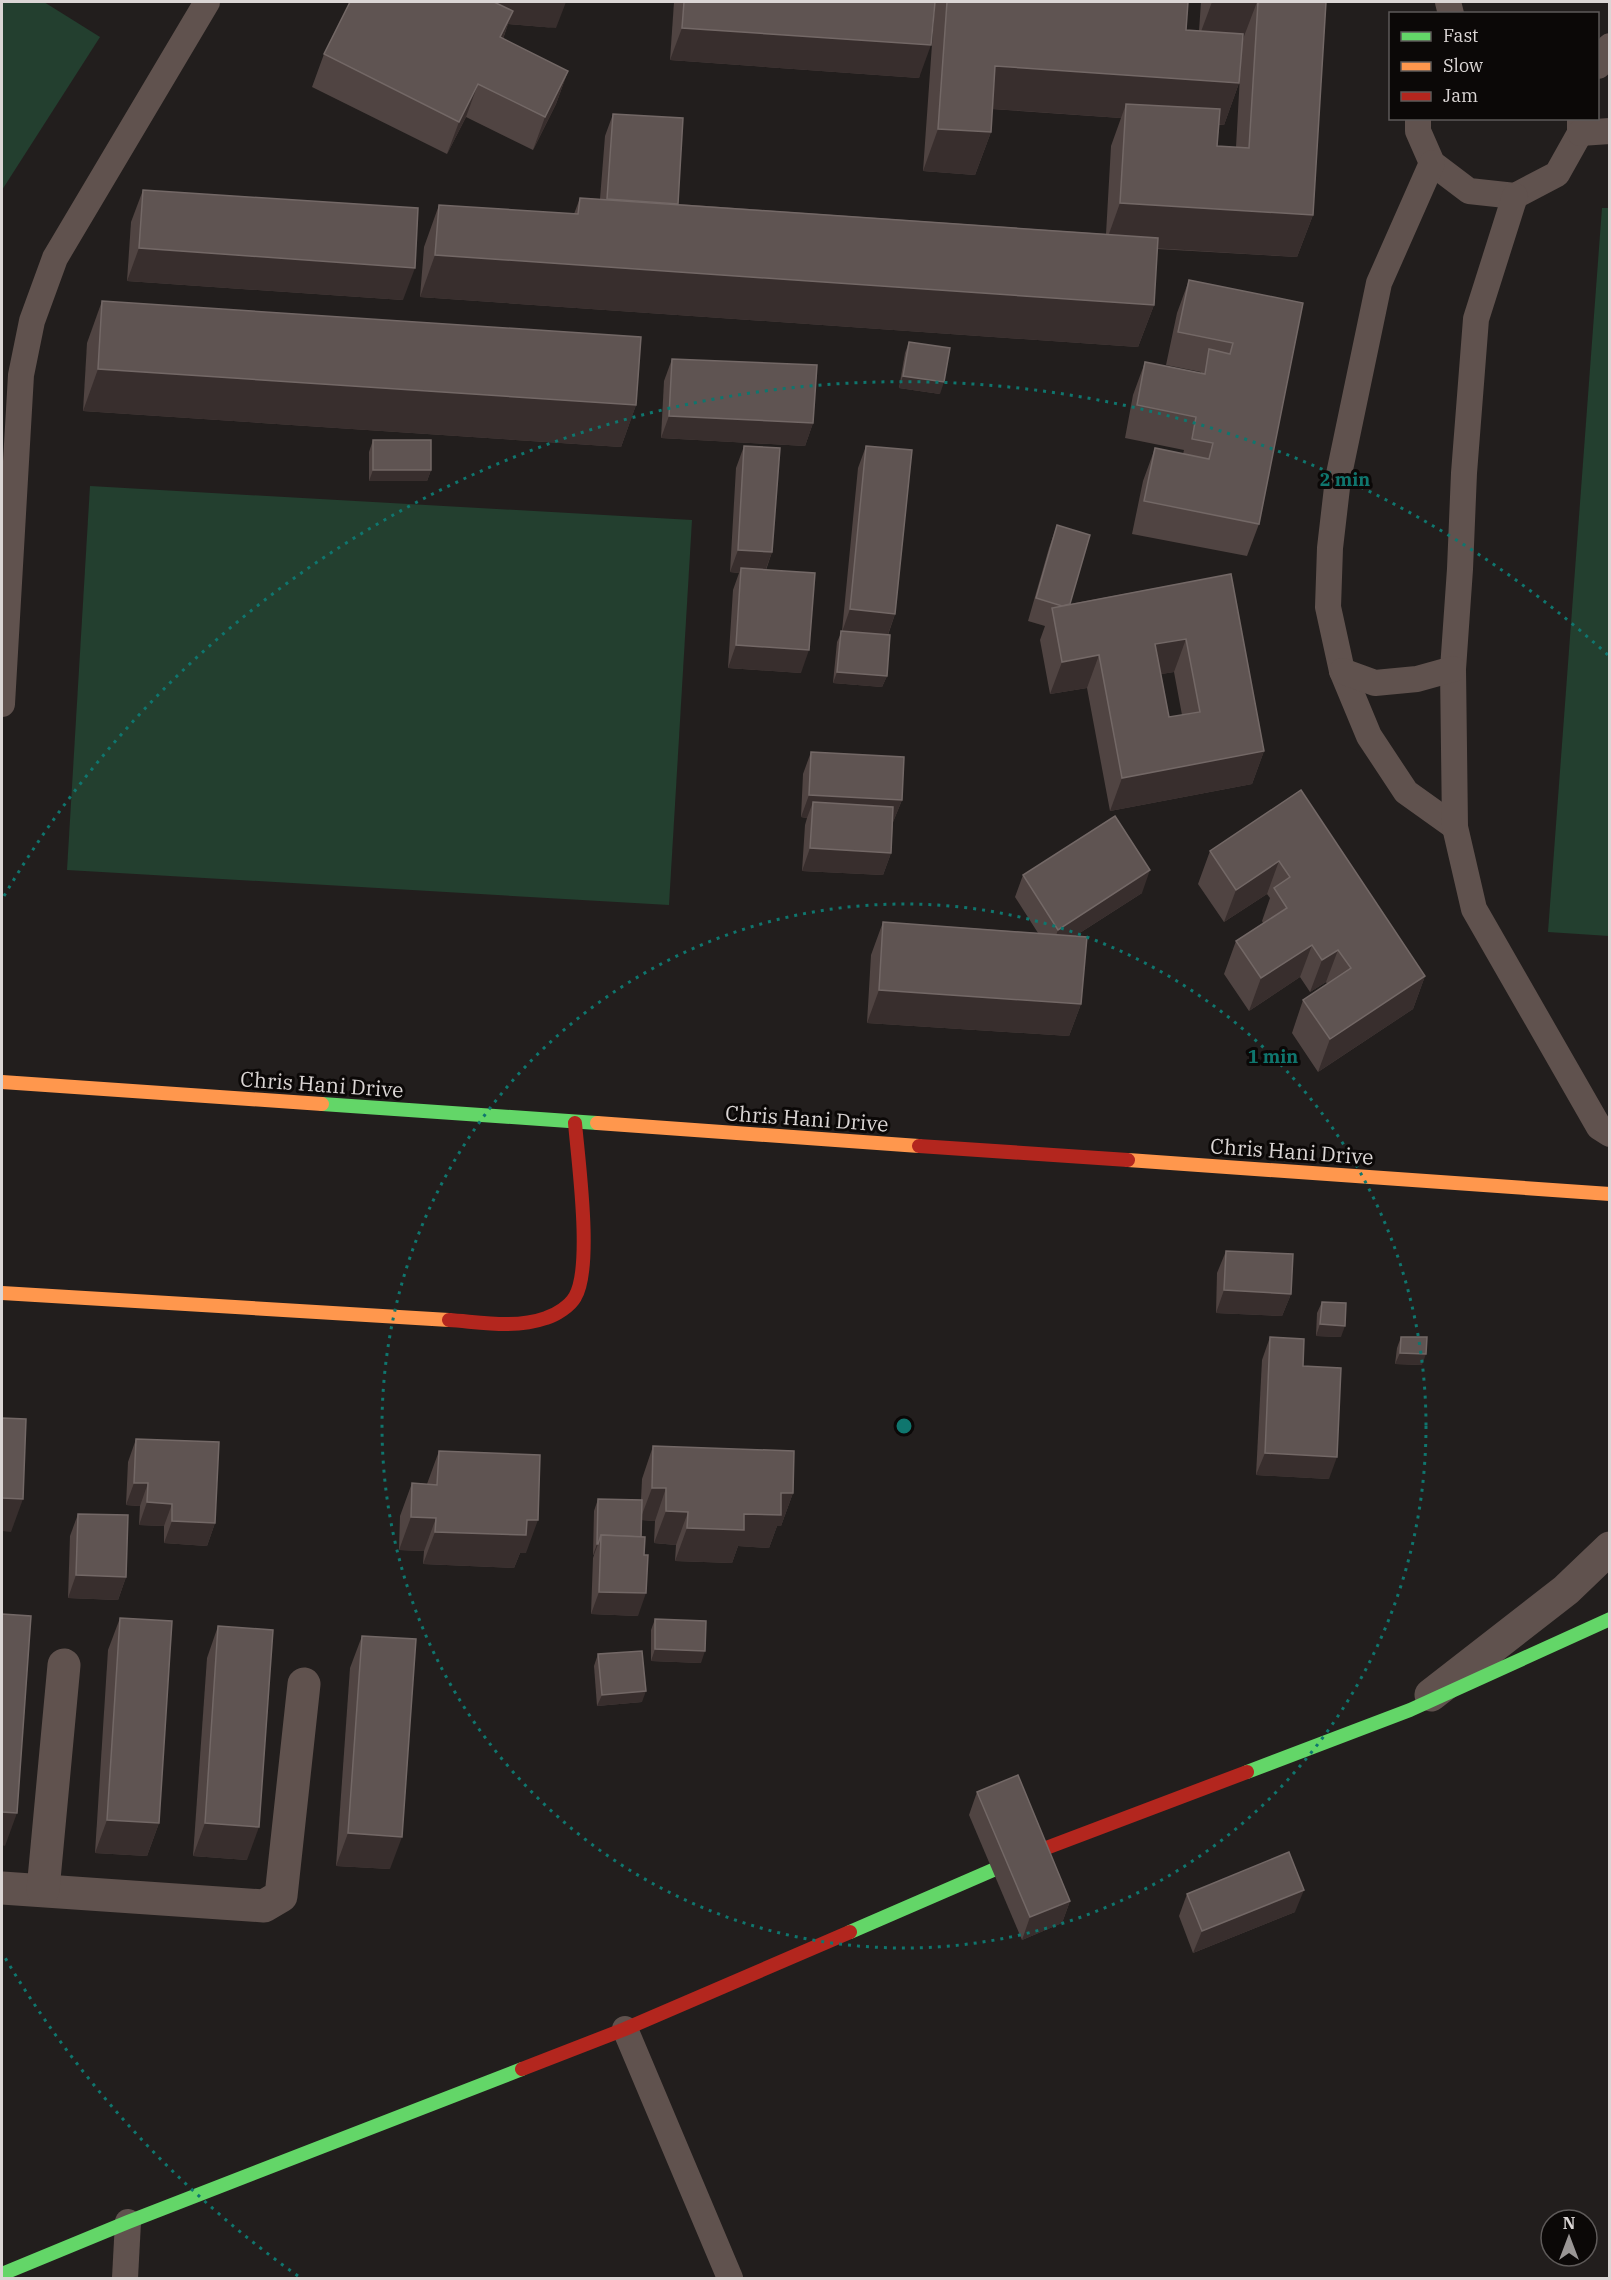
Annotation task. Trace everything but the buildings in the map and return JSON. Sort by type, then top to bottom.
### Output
[{"type":"street","name":"Chris Hani Drive","points":[[2,1082],[1610,1194]]},
{"type":"street","points":[[2,1293],[507,1324],[538,1321],[558,1313],[575,1298],[581,1273],[584,1243],[575,1123]]},
{"type":"street","points":[[1410,1710],[1566,1590],[1610,1548]]},
{"type":"street","points":[[1033,1853],[1410,1710],[1610,1618]]},
{"type":"street","points":[[43,1890],[64,1665]]},
{"type":"street","points":[[2,1887],[264,1906],[281,1896],[304,1684]]},
{"type":"street","points":[[2,2274],[128,2222],[625,2029],[993,1870]]},
{"type":"lane","points":[[2,704],[21,375],[32,321],[55,258],[207,2]]},
{"type":"lane","points":[[1599,64],[1610,46]]},
{"type":"lane","points":[[1418,120],[1418,131],[1432,163],[1469,191],[1515,196],[1557,174],[1580,126],[1610,131]]},
{"type":"lane","points":[[1432,163],[1378,283],[1338,479],[1330,548],[1328,607],[1341,671],[1370,736],[1406,792],[1455,827]]},
{"type":"lane","points":[[1515,196],[1476,319],[1464,473],[1453,669],[1455,827],[1474,909],[1599,1127],[1610,1134]]},
{"type":"lane","points":[[1341,671],[1375,683],[1417,679],[1453,669]]},
{"type":"lane","points":[[625,2029],[730,2278]]},
{"type":"lane","points":[[125,2278],[128,2222]]},
{"type":"green space","points":[[2,2],[44,2],[100,37],[2,190]]},
{"type":"green space","points":[[1602,208],[1610,208],[1609,936],[1548,932]]},
{"type":"green space","points":[[90,486],[692,520],[669,905],[67,870]]},
{"type":"traffic: fast","points":[[322,1104],[597,1123]]},
{"type":"traffic: fast","points":[[1247,1772],[1410,1710],[1610,1619]]},
{"type":"traffic: fast","points":[[850,1932],[993,1870]]},
{"type":"traffic: fast","points":[[2,2274],[128,2222],[522,2069]]},
{"type":"traffic: slow","points":[[2,1082],[322,1104]]},
{"type":"traffic: slow","points":[[597,1123],[919,1146]]},
{"type":"traffic: slow","points":[[1128,1160],[1610,1194]]},
{"type":"traffic: slow","points":[[2,1293],[449,1320]]},
{"type":"traffic: jam","points":[[449,1320],[497,1324],[534,1321],[550,1317],[570,1304],[575,1297],[580,1282],[584,1239],[575,1123]]},
{"type":"traffic: jam","points":[[919,1146],[1128,1160]]},
{"type":"traffic: jam","points":[[1033,1853],[1247,1772]]},
{"type":"traffic: jam","points":[[522,2069],[625,2029],[850,1932]]}]
